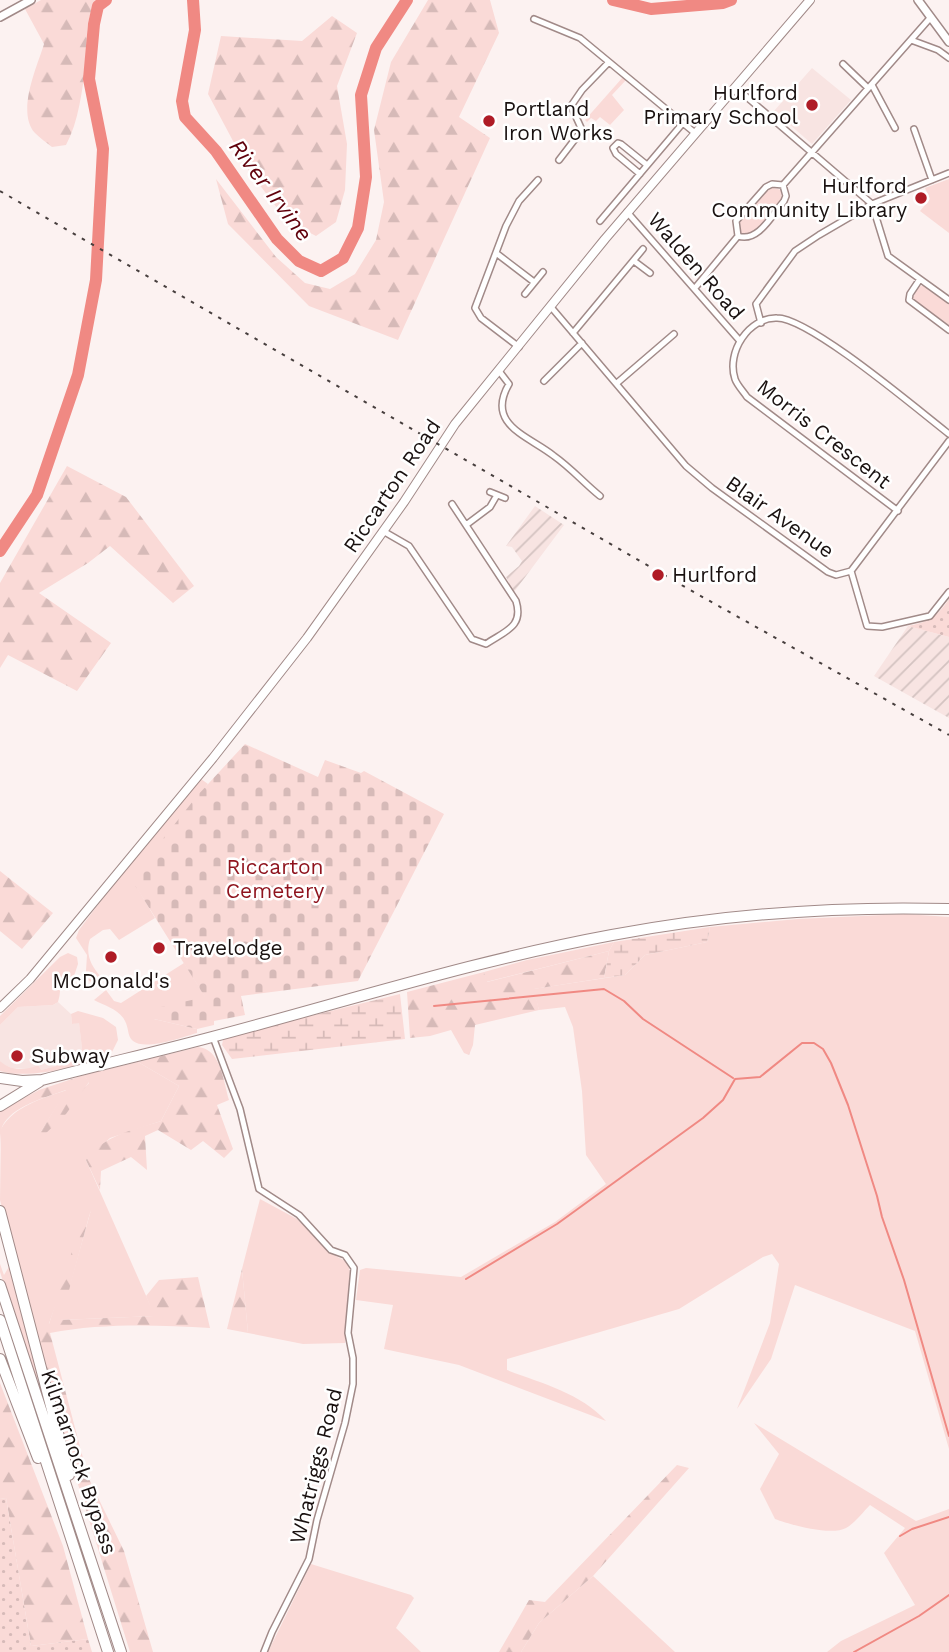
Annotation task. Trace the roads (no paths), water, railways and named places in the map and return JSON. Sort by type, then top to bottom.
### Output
[{"type":"highway","points":[[0,1078],[42,1080],[442,975],[612,934],[760,914],[859,908],[949,909]]},
{"type":"highway","points":[[0,1106],[42,1080]]},
{"type":"highway","points":[[0,1211],[93,1562]]},
{"type":"highway","name":"Kilmarnock Bypass","points":[[0,1285],[121,1652]]},
{"type":"highway","name":"Kilmarnock Bypass","points":[[0,1320],[108,1652]]},
{"type":"highway","points":[[0,1359],[78,1559]]},
{"type":"main road","points":[[0,17],[31,0]]},
{"type":"main road","name":"Riccarton Road","points":[[0,1006],[30,979],[307,638],[455,424],[628,212],[810,0]]},
{"type":"main road","points":[[918,0],[949,43]]},
{"type":"street","points":[[783,185],[931,17]]},
{"type":"street","points":[[534,19],[580,38],[695,133]]},
{"type":"street","points":[[911,40],[938,50],[949,58]]},
{"type":"street","points":[[559,160],[582,130],[571,106],[609,62]]},
{"type":"street","points":[[843,64],[870,87],[895,128]]},
{"type":"street","points":[[735,87],[872,204],[888,256],[949,300]]},
{"type":"street","points":[[600,221],[683,123]]},
{"type":"street","points":[[914,129],[932,180]]},
{"type":"street","points":[[640,174],[616,154],[613,148],[618,143],[621,144],[648,165]]},
{"type":"street","points":[[761,323],[756,304],[795,251],[872,204],[949,173]]},
{"type":"street","points":[[519,347],[481,318],[475,308],[519,201],[538,180]]},
{"type":"street","points":[[695,288],[738,236],[736,221],[766,187],[772,184],[783,185]]},
{"type":"street","points":[[738,236],[746,239],[754,236],[784,201],[786,195],[783,185]]},
{"type":"street","name":"Walden Road","points":[[628,212],[740,341]]},
{"type":"street","points":[[573,333],[643,249]]},
{"type":"street","points":[[496,253],[534,282]]},
{"type":"street","points":[[634,261],[650,273]]},
{"type":"street","points":[[525,295],[543,272]]},
{"type":"street","points":[[920,279],[910,293],[909,300],[949,330]]},
{"type":"street","name":"Blair Avenue","points":[[551,307],[686,466],[828,572],[844,574],[851,571],[949,441]]},
{"type":"street","points":[[740,341],[750,328],[774,317],[791,320],[822,337],[949,434]]},
{"type":"street","points":[[617,383],[674,334]]},
{"type":"street","name":"Morris Crescent","points":[[740,341],[733,357],[735,379],[747,397],[898,511]]},
{"type":"street","points":[[544,381],[582,343]]},
{"type":"street","points":[[499,371],[509,384],[501,398],[501,407],[513,429],[554,455],[600,496]]},
{"type":"street","points":[[490,492],[505,498]]},
{"type":"street","points":[[466,525],[491,507],[497,495]]},
{"type":"street","points":[[383,531],[409,546],[472,639],[486,644],[517,622],[520,614],[516,601],[452,504]]},
{"type":"street","points":[[851,571],[867,626],[882,627],[930,616],[949,592]]},
{"type":"street","name":"Whatriggs Road","points":[[213,1037],[240,1109],[259,1189],[299,1215],[331,1250],[345,1255],[354,1268],[348,1333],[353,1358],[353,1384],[345,1423],[317,1520],[309,1559],[264,1652]]},
{"type":"waterway","name":"River Irvine","points":[[0,551],[37,495],[78,375],[96,280],[103,149],[89,79],[94,24],[98,6],[106,0]]},
{"type":"waterway","name":"River Irvine","points":[[193,0],[195,30],[182,101],[185,117],[216,151],[277,239],[299,261],[321,271],[343,258],[358,228],[366,177],[361,95],[376,48],[407,0]]},
{"type":"waterway","name":"River Irvine","points":[[613,0],[651,9],[731,0]]},
{"type":"waterway","points":[[434,1006],[604,989],[624,1001],[643,1019],[733,1078]]},
{"type":"waterway","points":[[466,1279],[557,1224],[703,1118],[723,1100],[735,1079],[760,1077],[802,1043],[814,1043],[823,1049],[831,1063],[848,1105],[904,1280],[949,1436]]},
{"type":"waterway","points":[[900,1536],[912,1529],[949,1517]]},
{"type":"waterway","points":[[854,1652],[919,1616],[949,1595]]},
{"type":"railway","points":[[0,191],[699,595],[949,735]]},
{"type":"place","name":"Hurlford Primary School","points":[[812,105]]},
{"type":"place","name":"Portland Iron Works","points":[[489,121]]},
{"type":"place","name":"Hurlford Community Library","points":[[921,198]]},
{"type":"place","name":"Hurlford","points":[[658,575]]},
{"type":"place","name":"Travelodge","points":[[159,948]]},
{"type":"place","name":"McDonald's","points":[[111,957]]},
{"type":"place","name":"Subway","points":[[17,1056]]},
{"type":"park label","name":"Riccarton Cemetery","points":[[275,879]]}]
